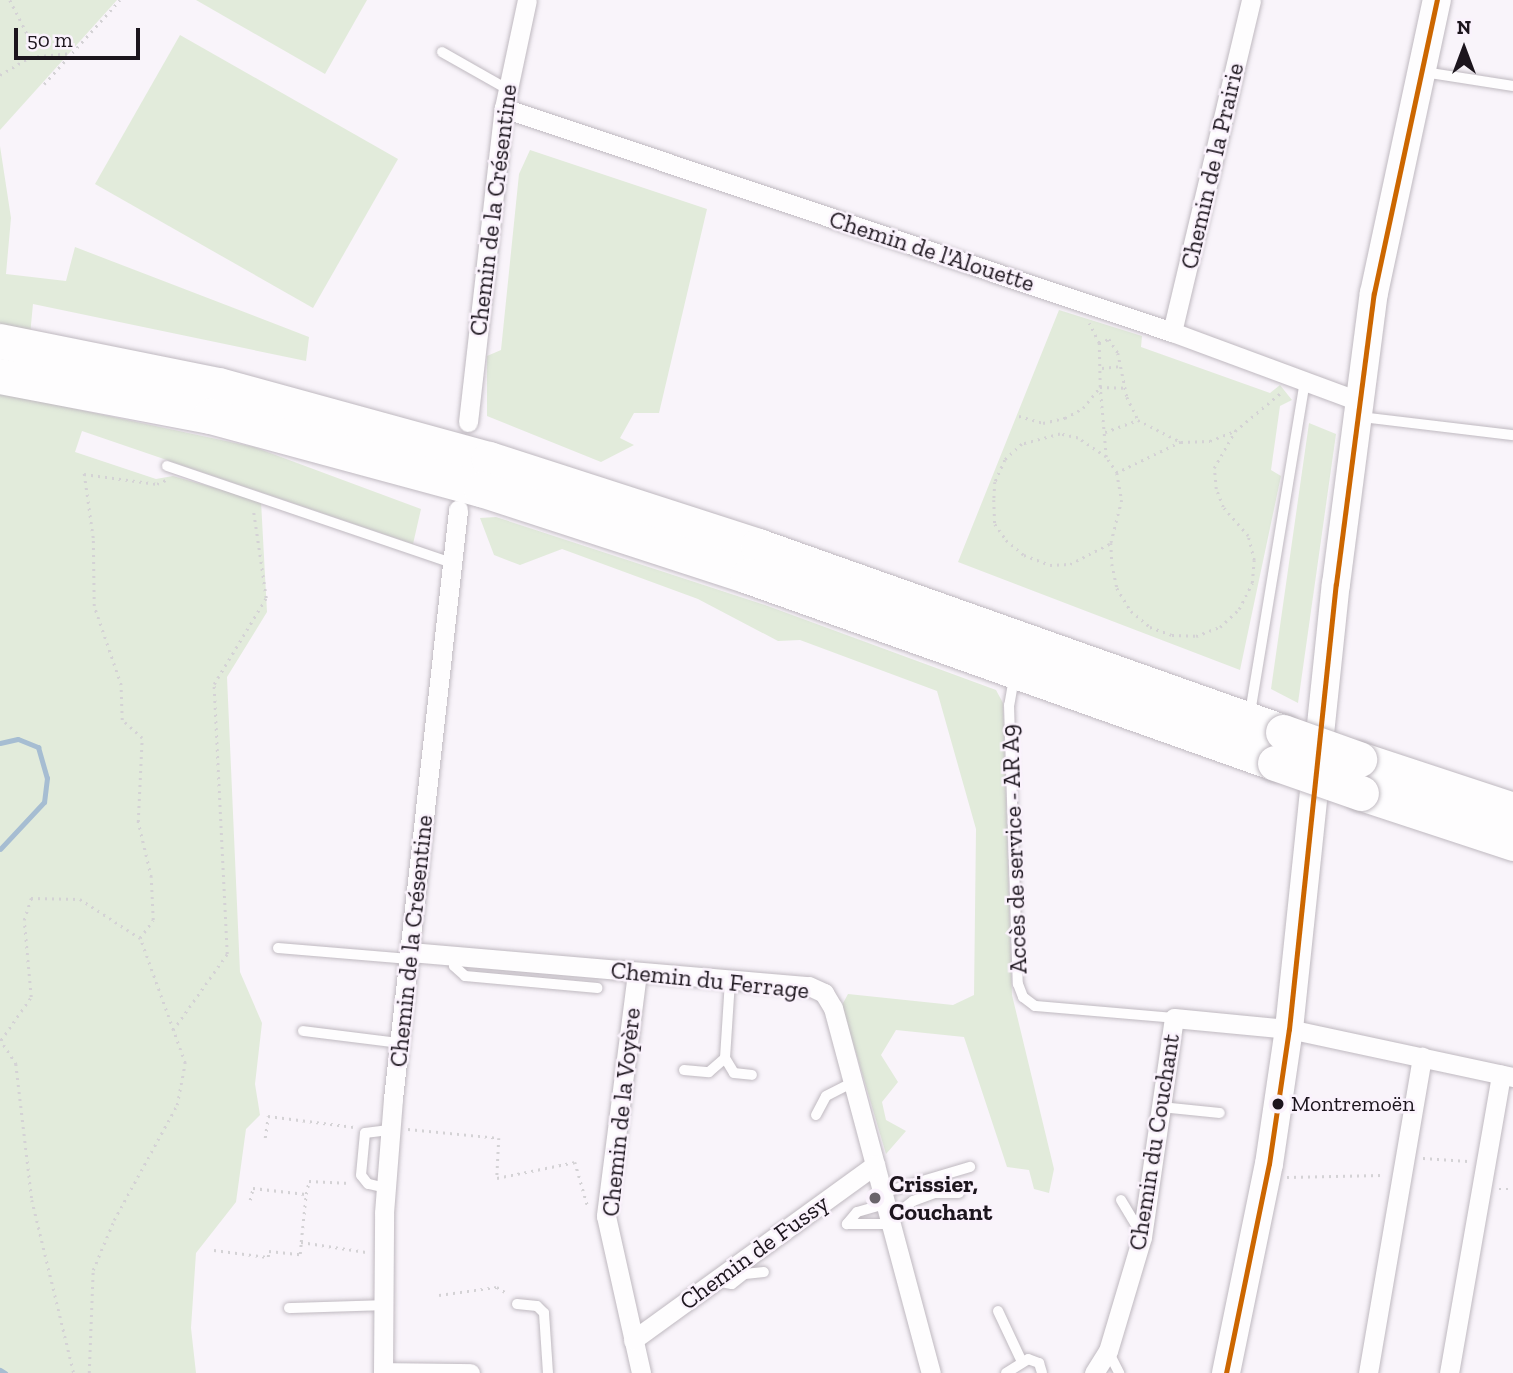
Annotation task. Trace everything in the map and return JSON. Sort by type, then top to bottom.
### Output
[{"type":"highway","points":[[0,341],[218,385],[502,463],[745,541],[1248,720],[1279,748]]},
{"type":"highway","points":[[9,377],[210,416],[444,478],[748,576],[1015,671],[1279,748],[1360,776],[1513,843]]},
{"type":"highway","points":[[1360,776],[1513,810]]},
{"type":"main road","points":[[1226,1373],[1269,1164],[1289,1029],[1357,409],[1374,293],[1419,71],[1437,0]]},
{"type":"street","name":"Chemin de la Crésentine","points":[[468,422],[505,99],[527,0]]},
{"type":"street","name":"Chemin de la Prairie","points":[[1172,332],[1251,0]]},
{"type":"street","name":"Chemin de l'Alouette","points":[[505,99],[1172,332],[1300,381],[1357,409]]},
{"type":"street","name":"Chemin de la Crésentine","points":[[383,1373],[386,1188],[391,1129],[458,510]]},
{"type":"street","name":"Chemin du Ferrage","points":[[410,956],[453,956],[809,986],[824,993],[833,1008],[931,1373]]},
{"type":"street","name":"Chemin de la Voyère","points":[[636,973],[606,1216],[641,1373]]},
{"type":"street","name":"Chemin du Couchant","points":[[1094,1373],[1108,1351],[1142,1237],[1174,1018],[1289,1029],[1507,1075]]},
{"type":"street","points":[[1368,1373],[1422,1057]]},
{"type":"street","points":[[1449,1373],[1486,1162],[1507,1075]]},
{"type":"street","name":"Chemin de Fussy","points":[[633,1340],[875,1165]]},
{"type":"street","points":[[383,1373],[470,1373]]},
{"type":"lane","points":[[442,52],[505,99]]},
{"type":"lane","points":[[1419,71],[1513,86]]},
{"type":"lane","points":[[1248,720],[1300,381]]},
{"type":"lane","points":[[1357,409],[1513,435]]},
{"type":"lane","points":[[167,466],[452,563]]},
{"type":"lane","name":"Accès de service - AR A9","points":[[1015,671],[1009,705],[1018,984],[1023,997],[1035,1006],[1174,1018]]},
{"type":"lane","points":[[278,948],[410,956]]},
{"type":"lane","points":[[453,956],[454,967],[465,976],[597,988]]},
{"type":"lane","points":[[730,980],[725,1058],[734,1073],[752,1075]]},
{"type":"lane","points":[[303,1031],[399,1043]]},
{"type":"lane","points":[[684,1070],[709,1072],[725,1058]]},
{"type":"lane","points":[[816,1115],[826,1096],[853,1082]]},
{"type":"lane","points":[[1161,1107],[1220,1113]]},
{"type":"lane","points":[[386,1188],[365,1179],[368,1130],[391,1129]]},
{"type":"lane","points":[[887,1210],[970,1167]]},
{"type":"lane","points":[[887,1210],[935,1193],[959,1192]]},
{"type":"lane","points":[[1121,1199],[1142,1237]]},
{"type":"lane","points":[[714,1281],[732,1284],[746,1274],[764,1272]]},
{"type":"lane","points":[[517,1304],[537,1306],[544,1313],[548,1373]]},
{"type":"lane","points":[[289,1308],[383,1305]]},
{"type":"lane","points":[[998,1311],[1023,1362]]},
{"type":"lane","points":[[1108,1351],[1119,1373]]},
{"type":"lane","points":[[1006,1373],[1023,1362],[1035,1359],[1042,1373]]},
{"type":"path","points":[[10,0],[28,35],[30,57]]},
{"type":"path","points":[[44,84],[120,0]]},
{"type":"path","points":[[0,75],[30,57],[72,53]]},
{"type":"path","points":[[1089,323],[1099,343],[1102,368],[1099,409],[1105,432],[1106,457]]},
{"type":"path","points":[[1099,343],[1109,339],[1121,366],[1125,388],[1138,420],[1181,442],[1210,441],[1235,431],[1300,381]]},
{"type":"path","points":[[1102,368],[1121,366]]},
{"type":"path","points":[[1100,387],[1125,388]]},
{"type":"path","points":[[1019,416],[1043,423],[1065,418],[1083,408],[1100,387]]},
{"type":"path","points":[[1105,432],[1138,420]]},
{"type":"path","points":[[1111,543],[1070,564],[1050,565],[1024,555],[1006,540],[995,524],[995,482],[1005,460],[1022,444],[1060,434],[1078,438],[1106,457],[1117,474],[1122,500],[1111,543],[1117,588],[1131,611],[1150,627],[1172,635],[1196,636],[1220,627],[1240,609],[1252,583],[1254,560],[1248,536],[1223,507],[1216,489],[1214,468],[1235,431]]},
{"type":"path","points":[[1117,474],[1163,455],[1181,442]]},
{"type":"path","points":[[140,938],[153,920],[151,877],[138,822],[142,738],[122,720],[121,685],[94,606],[93,538],[84,474],[157,484],[185,472]]},
{"type":"path","points":[[173,1030],[227,954],[214,684],[266,598],[252,498]]},
{"type":"path","points":[[74,1373],[32,1200],[16,1064],[1,1040],[31,997],[24,920],[31,898],[80,899],[140,938],[185,1063],[177,1105],[114,1220],[93,1270],[89,1373]]},
{"type":"path","points":[[265,1138],[268,1116],[368,1130]]},
{"type":"path","points":[[391,1129],[499,1138],[497,1178],[575,1162],[589,1213]]},
{"type":"path","points":[[1287,1177],[1404,1166],[1486,1162]]},
{"type":"path","points":[[214,1250],[268,1257],[269,1251],[300,1254],[309,1181],[340,1185],[365,1179]]},
{"type":"path","points":[[250,1199],[253,1188],[306,1194]]},
{"type":"path","points":[[301,1242],[373,1253]]},
{"type":"path","points":[[439,1295],[503,1288],[517,1304]]},
{"type":"green space","points":[[0,0],[117,0],[0,130]]},
{"type":"green space","points":[[196,0],[367,0],[325,74]]},
{"type":"green space","points":[[180,35],[398,159],[313,308],[95,184]]},
{"type":"green space","points":[[0,146],[11,218],[6,274],[66,281],[75,247],[309,337],[306,361],[33,304],[24,398],[254,447],[421,509],[413,544],[82,431],[75,452],[156,479],[173,476],[261,501],[267,612],[227,677],[240,972],[262,1023],[255,1084],[260,1115],[246,1129],[236,1202],[196,1253],[191,1328],[196,1373],[0,1373]]},
{"type":"green space","points":[[530,150],[707,209],[659,413],[634,413],[620,438],[634,445],[601,462],[487,416],[487,356],[501,350],[519,174]]},
{"type":"green space","points":[[1059,310],[1142,336],[1141,347],[1270,393],[1280,385],[1292,400],[1280,406],[1271,470],[1281,476],[1240,670],[958,562]]},
{"type":"green space","points":[[1309,423],[1336,434],[1298,703],[1271,689]]},
{"type":"green space","points":[[496,517],[765,605],[996,690],[1003,703],[1012,995],[1054,1169],[1049,1193],[1034,1189],[1029,1170],[1007,1167],[964,1037],[896,1030],[881,1055],[898,1082],[882,1102],[886,1120],[906,1131],[886,1154],[842,1005],[848,994],[953,1005],[974,995],[976,829],[937,691],[800,640],[778,641],[698,599],[562,549],[520,565],[494,555],[480,518]]},
{"type":"waterway","points":[[0,743],[18,739],[38,747],[47,778],[44,802],[0,849]]},
{"type":"waterway","points":[[0,1370],[5,1373]]},
{"type":"transit line","points":[[1226,1373],[1269,1164],[1289,1029],[1336,584],[1374,293],[1437,0]]},
{"type":"place","name":"Montremoën","points":[[1278,1104]]},
{"type":"place","name":"Crissier, Couchant","points":[[875,1198]]}]
